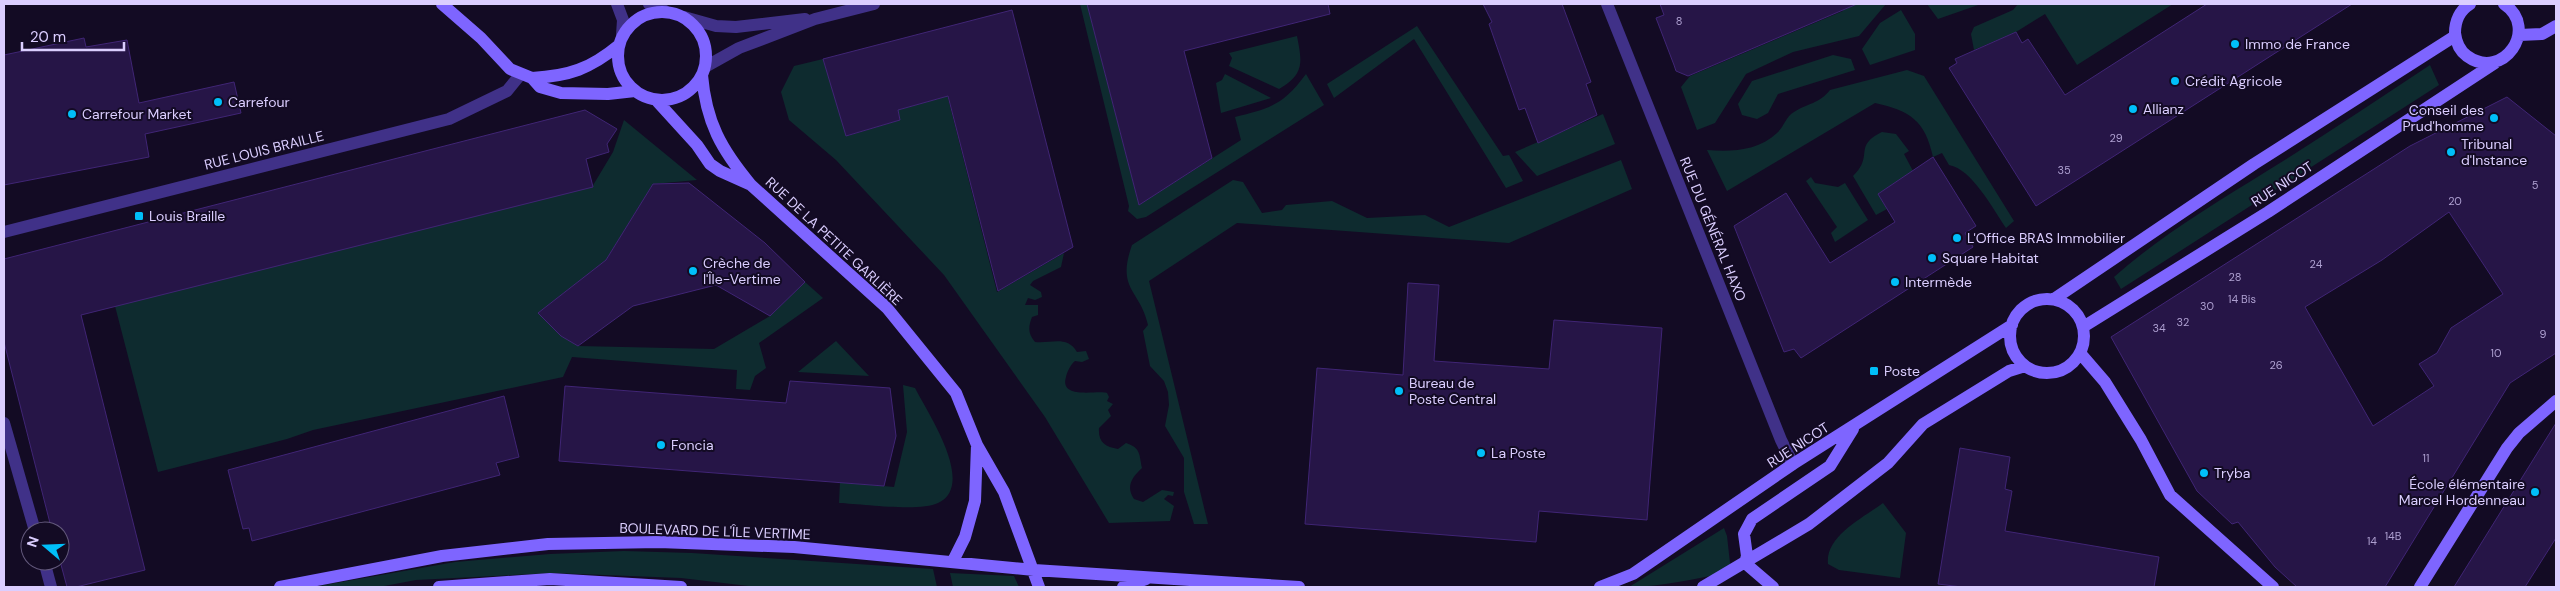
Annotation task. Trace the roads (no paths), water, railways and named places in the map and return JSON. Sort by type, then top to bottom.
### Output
[{"type":"main road","points":[[442,4],[481,38],[510,69],[540,87],[561,93],[608,94],[635,91],[656,100],[670,100],[683,95],[694,86],[703,71],[706,57],[703,38],[692,23],[684,17],[665,11],[651,12],[639,17],[620,40],[592,64],[563,76],[526,77]]},
{"type":"main road","points":[[2470,4],[2459,14],[2455,36],[2465,54],[2474,60],[2495,63]]},
{"type":"main road","points":[[2507,4],[2515,13],[2519,24],[2519,35],[2542,34],[2556,26]]},
{"type":"main road","name":"RUE NICOT","points":[[2083,327],[2268,212],[2507,56],[2513,50],[2519,35]]},
{"type":"main road","points":[[2054,300],[2254,164],[2455,36]]},
{"type":"main road","points":[[620,40],[617,58],[620,70],[635,91]]},
{"type":"main road","name":"RUE DE LA PETITE GARLIÈRE","points":[[703,71],[705,104],[717,135],[734,164],[751,185],[887,308],[956,393],[977,444],[1004,492],[1039,587]]},
{"type":"main road","name":"RUE DE LA PETITE GARLIÈRE","points":[[656,100],[697,145],[710,164],[720,171],[751,185]]},
{"type":"main road","points":[[2043,299],[2054,300],[2062,302],[2076,312],[2083,327],[2084,336],[2080,352],[2067,367],[2058,372],[2036,372],[2025,366],[2013,352],[2010,334],[2012,326],[2016,316],[2028,304],[2043,299]]},
{"type":"main road","name":"RUE NICOT","points":[[1600,587],[1633,574],[1793,464],[2012,326]]},
{"type":"main road","points":[[2080,352],[2105,382],[2121,407],[2170,495],[2273,587]]},
{"type":"main road","points":[[1704,587],[1809,524],[1880,469],[1923,424],[2009,371],[2025,366]]},
{"type":"main road","points":[[2420,587],[2507,448],[2519,433],[2556,401]]},
{"type":"main road","points":[[1745,563],[1747,556],[1744,534],[1752,519],[1830,466],[1855,425]]},
{"type":"main road","name":"RUE DE LA PETITE GARLIÈRE","points":[[953,561],[964,537],[975,501],[977,444]]},
{"type":"main road","name":"BOULEVARD DE L'ÎLE VERTIME","points":[[280,587],[442,556],[548,544],[659,542],[765,546],[953,561],[1034,570],[1153,576],[1299,587]]},
{"type":"main road","points":[[1745,563],[1773,587]]},
{"type":"main road","points":[[1123,587],[1153,576]]},
{"type":"main road","points":[[439,587],[550,578],[681,587]]},
{"type":"street","points":[[617,4],[623,20],[620,40]]},
{"type":"street","points":[[649,4],[665,11]]},
{"type":"street","points":[[703,71],[739,48],[815,19],[874,4]]},
{"type":"street","name":"RUE DU GÉNÉRAL HAXO","points":[[1607,4],[1781,440],[1793,464]]},
{"type":"street","points":[[684,17],[716,26],[736,27],[815,19]]},
{"type":"street","name":"RUE LOUIS BRAILLE","points":[[4,232],[449,119],[508,91],[526,77]]},
{"type":"street","points":[[5,428],[32,521]]},
{"type":"street","points":[[47,571],[51,587]]},
{"type":"place","name":"Immo de France","points":[[2235,44]]},
{"type":"place","name":"Crédit Agricole","points":[[2175,81]]},
{"type":"place","name":"Carrefour","points":[[218,102]]},
{"type":"place","name":"Allianz","points":[[2133,109]]},
{"type":"place","name":"Carrefour Market","points":[[72,114]]},
{"type":"place","name":"Conseil des Prud'homme","points":[[2494,118]]},
{"type":"place","name":"Tribunal d'Instance","points":[[2451,152]]},
{"type":"place","name":"Louis Braille","points":[[139,216]]},
{"type":"place","name":"L'Office BRAS Immobilier","points":[[1957,238]]},
{"type":"place","name":"Square Habitat","points":[[1932,258]]},
{"type":"place","name":"Crèche de l'Île-Vertime","points":[[693,271]]},
{"type":"place","name":"Intermède","points":[[1895,282]]},
{"type":"place","name":"Poste","points":[[1874,371]]},
{"type":"place","name":"Bureau de Poste Central","points":[[1399,391]]},
{"type":"place","name":"Foncia","points":[[661,445]]},
{"type":"place","name":"La Poste","points":[[1481,453]]},
{"type":"place","name":"Tryba","points":[[2204,473]]},
{"type":"place","name":"École élémentaire Marcel Hordenneau","points":[[2535,492]]}]
